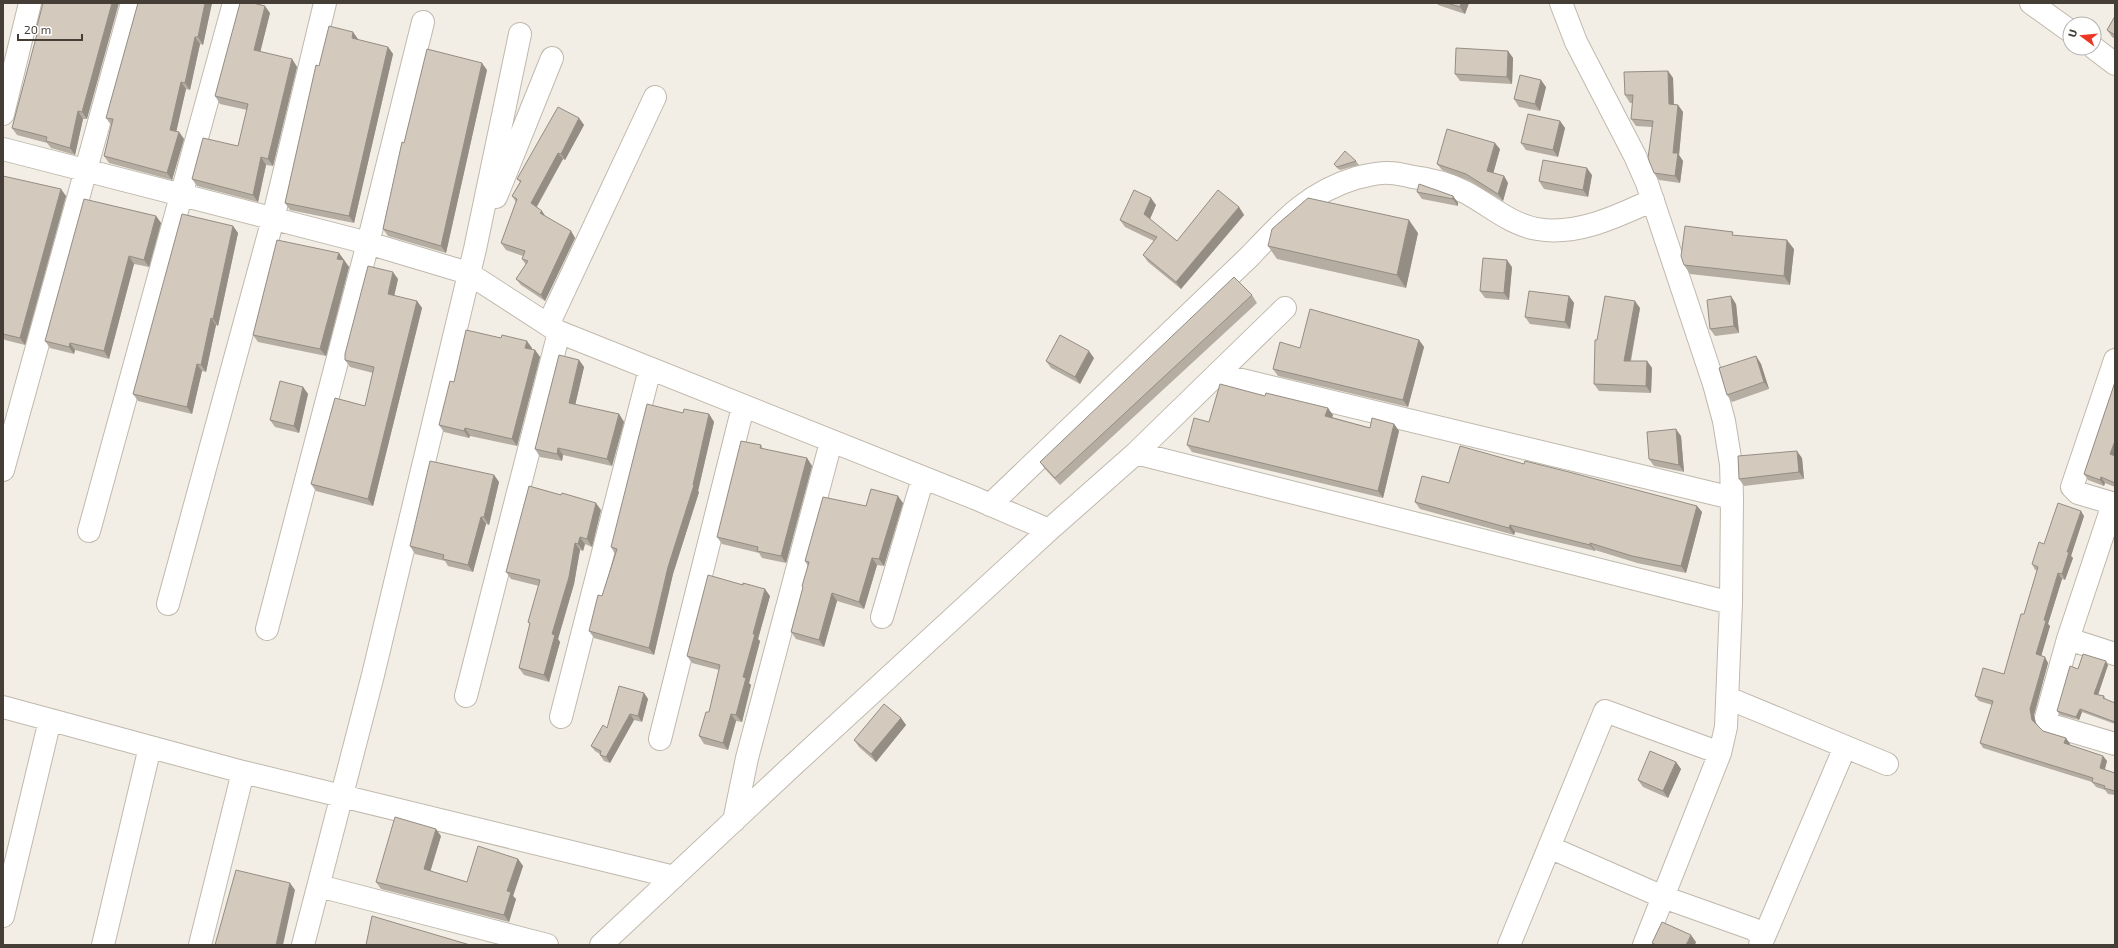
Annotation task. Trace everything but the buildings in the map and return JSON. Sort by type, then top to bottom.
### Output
[{"type":"street","points":[[3,114],[30,3]]},
{"type":"street","points":[[3,470],[132,3]]},
{"type":"street","points":[[89,531],[234,3]]},
{"type":"street","points":[[168,604],[273,219],[325,3]]},
{"type":"street","points":[[1561,3],[1576,42],[1635,156],[1653,200],[1714,384],[1725,428],[1730,464],[1732,498],[1731,603],[1726,727],[1720,753],[1644,945]]},
{"type":"street","points":[[2031,3],[2062,24]]},
{"type":"street","points":[[267,629],[368,243],[423,22]]},
{"type":"street","points":[[303,945],[342,797],[475,249],[520,34]]},
{"type":"street","points":[[2102,54],[2115,64]]},
{"type":"street","points":[[475,249],[552,58]]},
{"type":"street","points":[[466,696],[554,329],[655,97]]},
{"type":"street","points":[[3,149],[368,243],[468,273],[554,329],[1049,530]]},
{"type":"street","points":[[990,505],[1250,256],[1288,216],[1315,196],[1336,184],[1363,176],[1388,173],[1420,178],[1442,183],[1465,192],[1516,222],[1536,229],[1554,231],[1575,230],[1619,215],[1653,200]]},
{"type":"street","points":[[601,945],[1049,530],[1136,453],[1285,308]]},
{"type":"street","points":[[2115,360],[2072,486],[2078,493],[2114,504],[2068,638],[2046,718],[2047,722],[2051,725],[2115,744]]},
{"type":"street","points":[[561,717],[650,369]]},
{"type":"street","points":[[1217,374],[1732,498]]},
{"type":"street","points":[[660,739],[743,407]]},
{"type":"street","points":[[734,821],[747,758],[831,442]]},
{"type":"street","points":[[1136,453],[1731,603]]},
{"type":"street","points":[[882,617],[923,478]]},
{"type":"street","points":[[2068,638],[2115,654]]},
{"type":"street","points":[[1728,698],[1887,764]]},
{"type":"street","points":[[3,707],[243,772],[674,877]]},
{"type":"street","points":[[1509,945],[1605,711],[1720,753]]},
{"type":"street","points":[[3,916],[50,720]]},
{"type":"street","points":[[103,945],[150,747]]},
{"type":"street","points":[[1549,847],[1663,897],[1753,929],[1762,941],[1845,747]]},
{"type":"street","points":[[200,945],[243,772]]},
{"type":"street","points":[[319,886],[547,945]]}]
